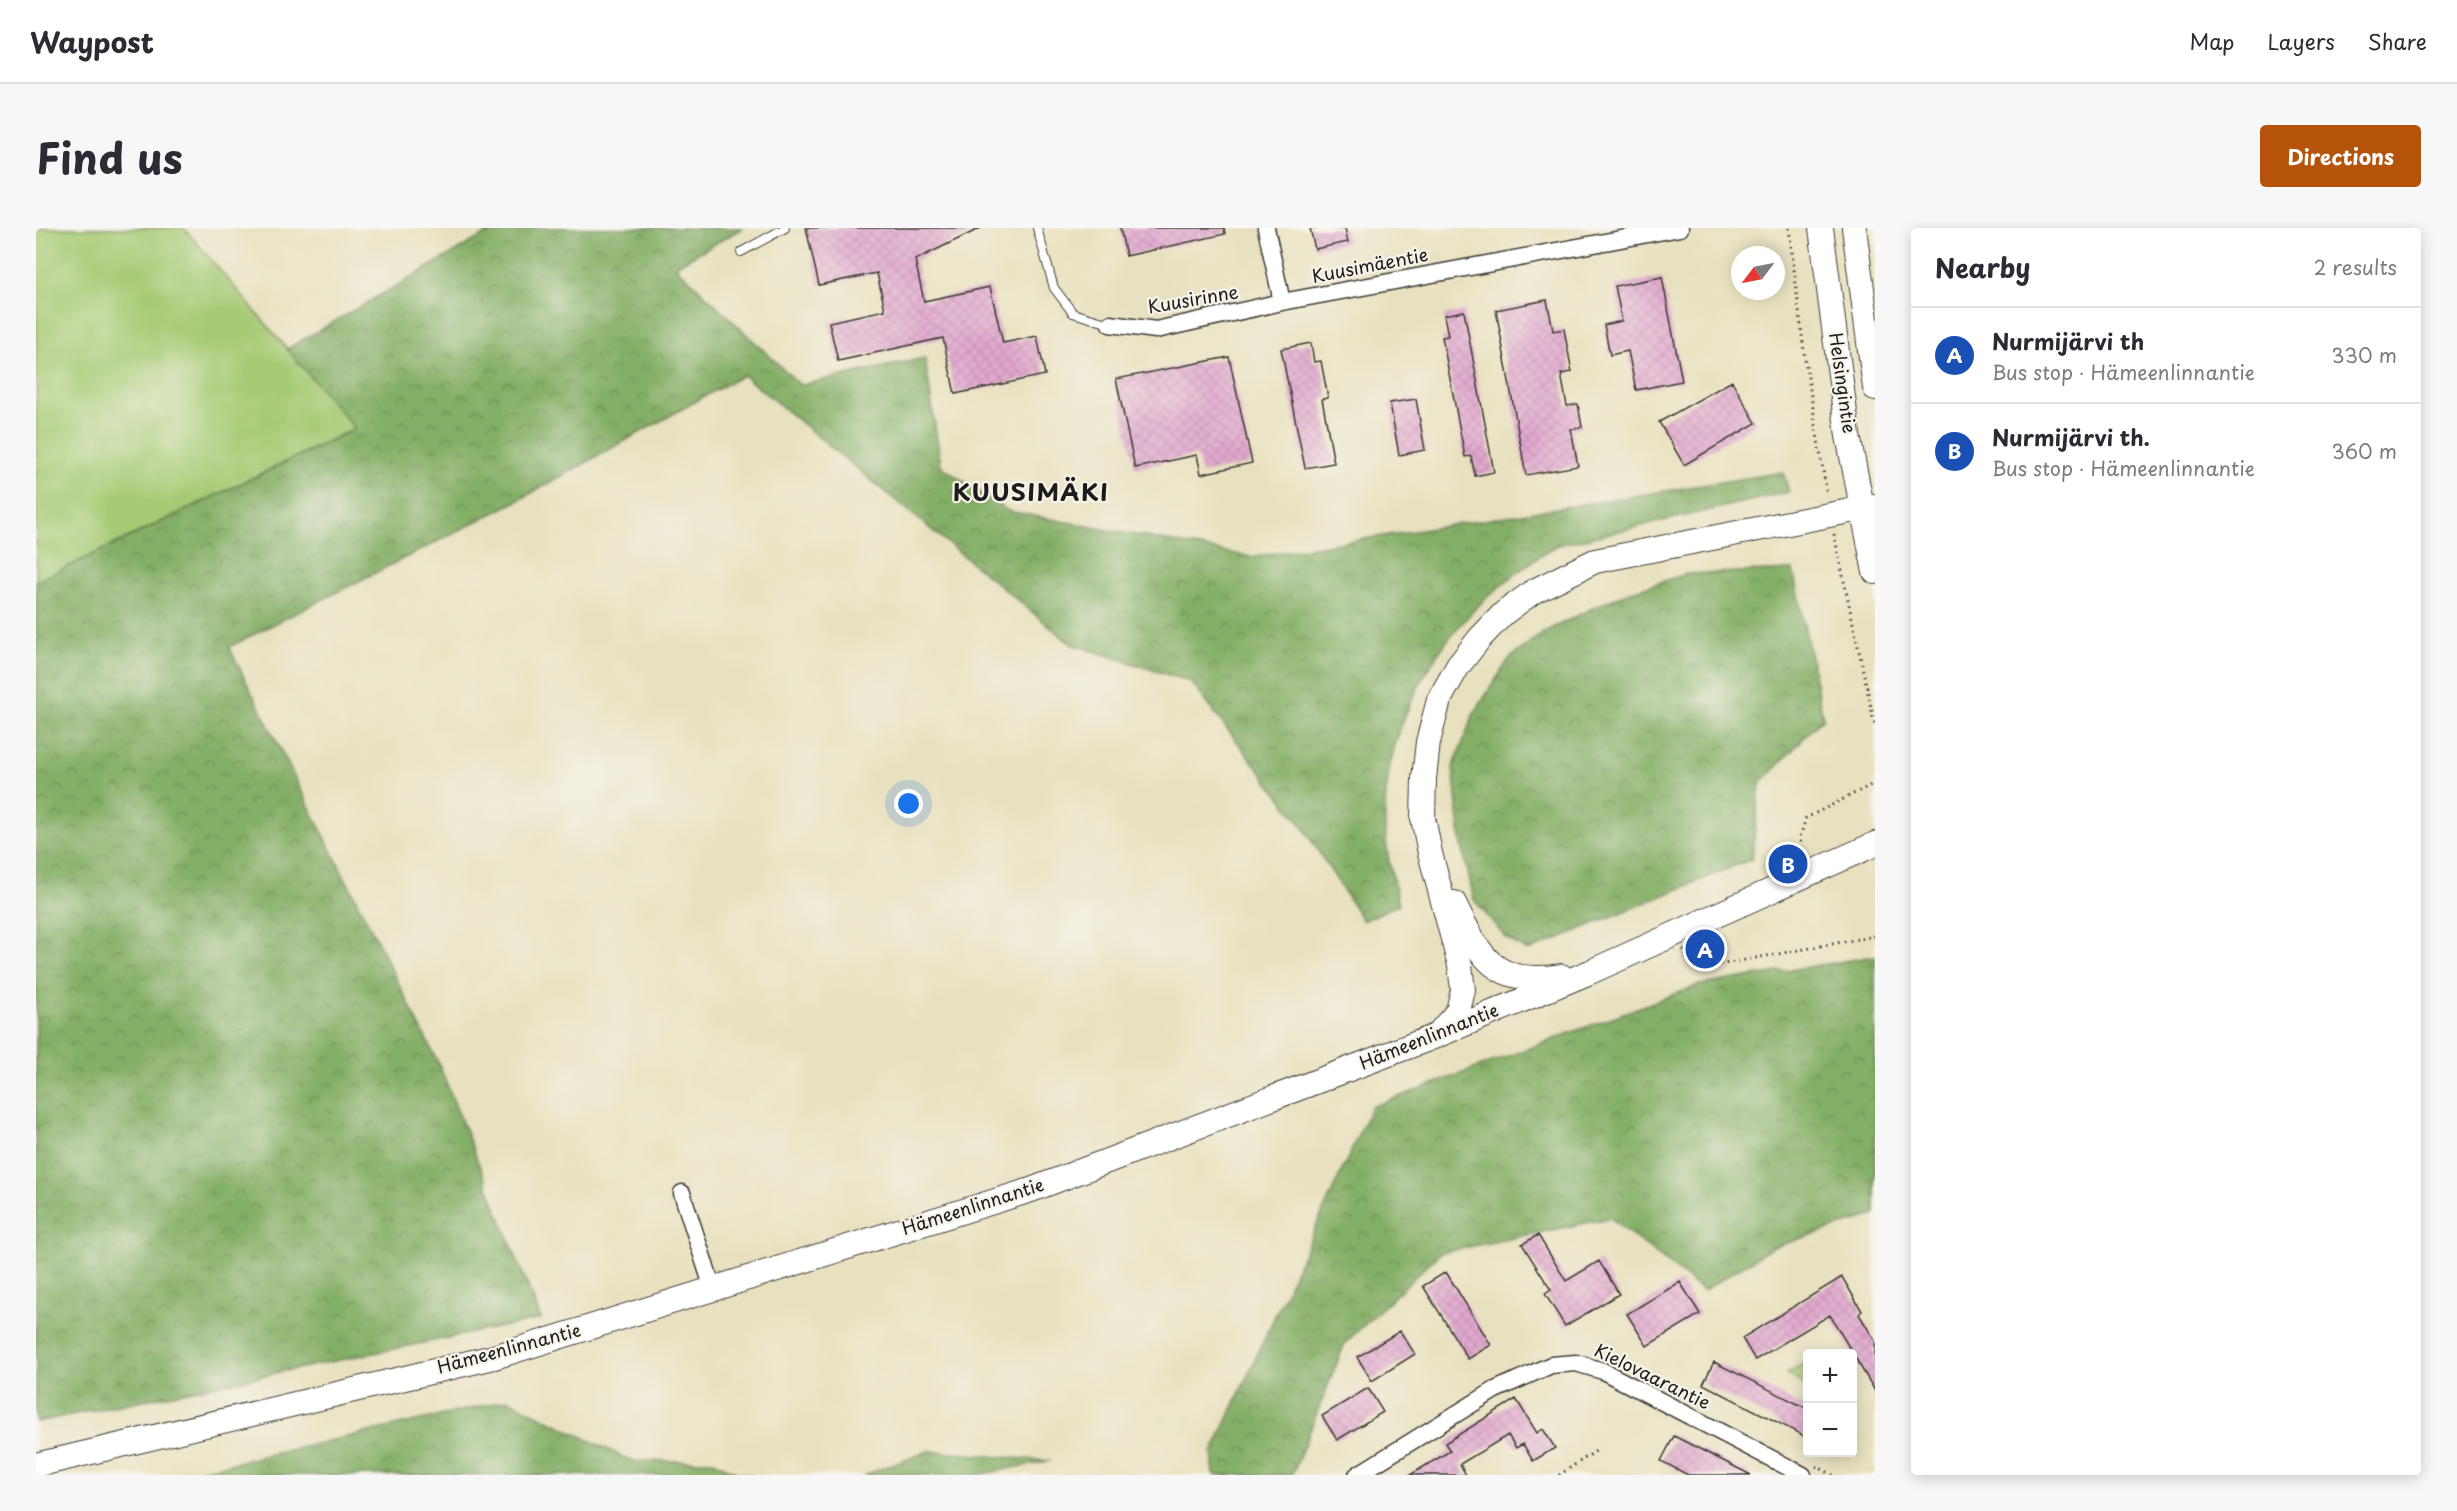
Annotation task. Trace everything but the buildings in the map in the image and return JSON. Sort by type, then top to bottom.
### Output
[{"type":"main road","name":"Helsingintie","points":[[1821,228],[1848,436],[1868,507],[1875,572]]},
{"type":"main road","name":"Helsingintie","points":[[1854,228],[1875,388]]},
{"type":"main road","points":[[1436,1036],[1458,1011],[1463,990],[1460,965],[1423,818],[1424,779],[1428,742],[1439,700],[1458,666],[1504,613],[1534,591],[1595,561],[1868,507]]},
{"type":"main road","name":"Hämeenlinnantie","points":[[36,1465],[494,1357],[1030,1190],[1436,1036],[1590,972],[1874,844]]},
{"type":"main road","points":[[1430,853],[1475,946],[1494,968],[1520,978],[1540,979],[1590,972]]},
{"type":"street","points":[[1266,228],[1282,302]]},
{"type":"street","name":"Kuusimäentie","points":[[1282,302],[1680,228]]},
{"type":"street","name":"Kuusirinne","points":[[1110,324],[1156,330],[1282,302]]},
{"type":"street","points":[[682,1192],[713,1289]]},
{"type":"street","name":"Kielovaarantie","points":[[1357,1475],[1496,1390],[1551,1365],[1576,1363],[1603,1371],[1807,1469]]},
{"type":"lane","points":[[741,252],[785,228]]},
{"type":"lane","points":[[1036,228],[1054,288],[1073,313],[1110,324]]},
{"type":"path","points":[[1789,228],[1804,359],[1830,514],[1875,726]]},
{"type":"path","points":[[1806,875],[1800,837],[1806,818],[1875,783]]},
{"type":"path","points":[[1674,934],[1687,957],[1699,962],[1723,964],[1875,936]]},
{"type":"path","points":[[1687,957],[1705,949]]},
{"type":"path","points":[[1559,1475],[1599,1449]]},
{"type":"path","points":[[1807,1469],[1833,1475]]},
{"type":"green space","points":[[36,228],[184,228],[355,428],[36,582]]},
{"type":"green space","points":[[496,228],[743,228],[675,266],[800,385],[925,358],[941,466],[1008,511],[1252,557],[1783,472],[1789,492],[1558,545],[1502,585],[1475,609],[1451,636],[1430,666],[1412,698],[1399,732],[1390,768],[1385,804],[1387,849],[1399,904],[1363,921],[1301,824],[1191,682],[1071,644],[743,375],[517,501],[229,647],[438,1062],[541,1319],[36,1422],[36,582],[355,429],[287,349]]},
{"type":"green space","points":[[1793,570],[1823,718],[1760,784],[1752,859],[1528,951],[1507,939],[1474,900],[1461,841],[1453,768],[1473,715],[1509,659],[1544,632],[1593,608],[1632,591],[1686,574]]},
{"type":"green space","points":[[1875,956],[1875,1215],[1771,1248],[1703,1291],[1610,1218],[1440,1253],[1345,1343],[1292,1475],[1214,1475],[1212,1453],[1371,1107],[1699,985]]},
{"type":"green space","points":[[1803,1364],[1803,1384],[1786,1374]]},
{"type":"green space","points":[[508,1400],[631,1461],[714,1461],[739,1474],[752,1475],[180,1475]]},
{"type":"green space","points":[[929,1451],[1050,1461],[976,1475],[864,1475]]},
{"type":"place","name":"Nurmijärvi th.","points":[[1788,864]]},
{"type":"place","name":"Nurmijärvi th","points":[[1705,949]]},
{"type":"district","name":"KUUSIMÄKI","points":[[1031,493]]}]
